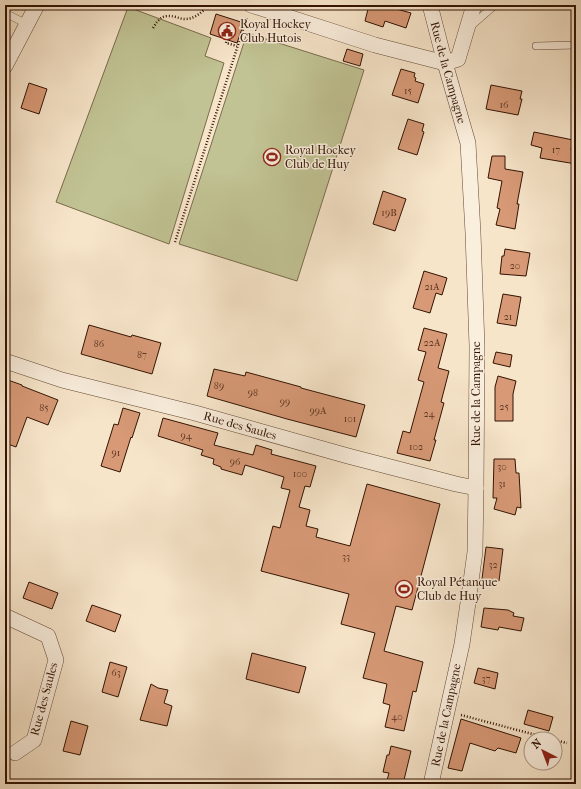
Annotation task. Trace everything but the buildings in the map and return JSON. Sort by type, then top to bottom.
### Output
[{"type":"street","points":[[5,66],[10,44],[27,24],[37,5]]},
{"type":"street","points":[[251,5],[375,45],[445,63],[458,60],[474,5]]},
{"type":"street","name":"Rue de la Campagne","points":[[430,5],[468,143],[477,346],[474,552],[462,644],[431,784]]},
{"type":"street","name":"Rue des Saules","points":[[5,361],[62,380],[194,413],[371,462],[476,488]]},
{"type":"street","name":"Rue des Saules","points":[[5,617],[48,636],[56,660],[34,740],[15,753]]},
{"type":"lane","points":[[468,28],[495,5]]},
{"type":"lane","points":[[5,13],[27,24]]},
{"type":"lane","points":[[536,46],[576,45]]},
{"type":"path","points":[[153,28],[162,17],[168,15],[184,19],[192,18],[202,12],[209,5]]},
{"type":"path","points":[[175,242],[251,5]]},
{"type":"path","points":[[227,39],[226,43],[237,46]]},
{"type":"path","points":[[447,711],[523,731]]},
{"type":"path","points":[[563,742],[567,743]]},
{"type":"green space","points":[[128,7],[211,38],[205,56],[224,63],[169,244],[56,202]]},
{"type":"green space","name":"Royal Hockey Club de Huy","points":[[247,33],[364,70],[297,281],[179,244]]},
{"type":"place","name":"Royal Hockey Club Hutois","points":[[227,31]]},
{"type":"place","name":"Royal Hockey Club de Huy","points":[[272,157]]},
{"type":"place","name":"Royal Pétanque Club de Huy","points":[[404,589]]}]
